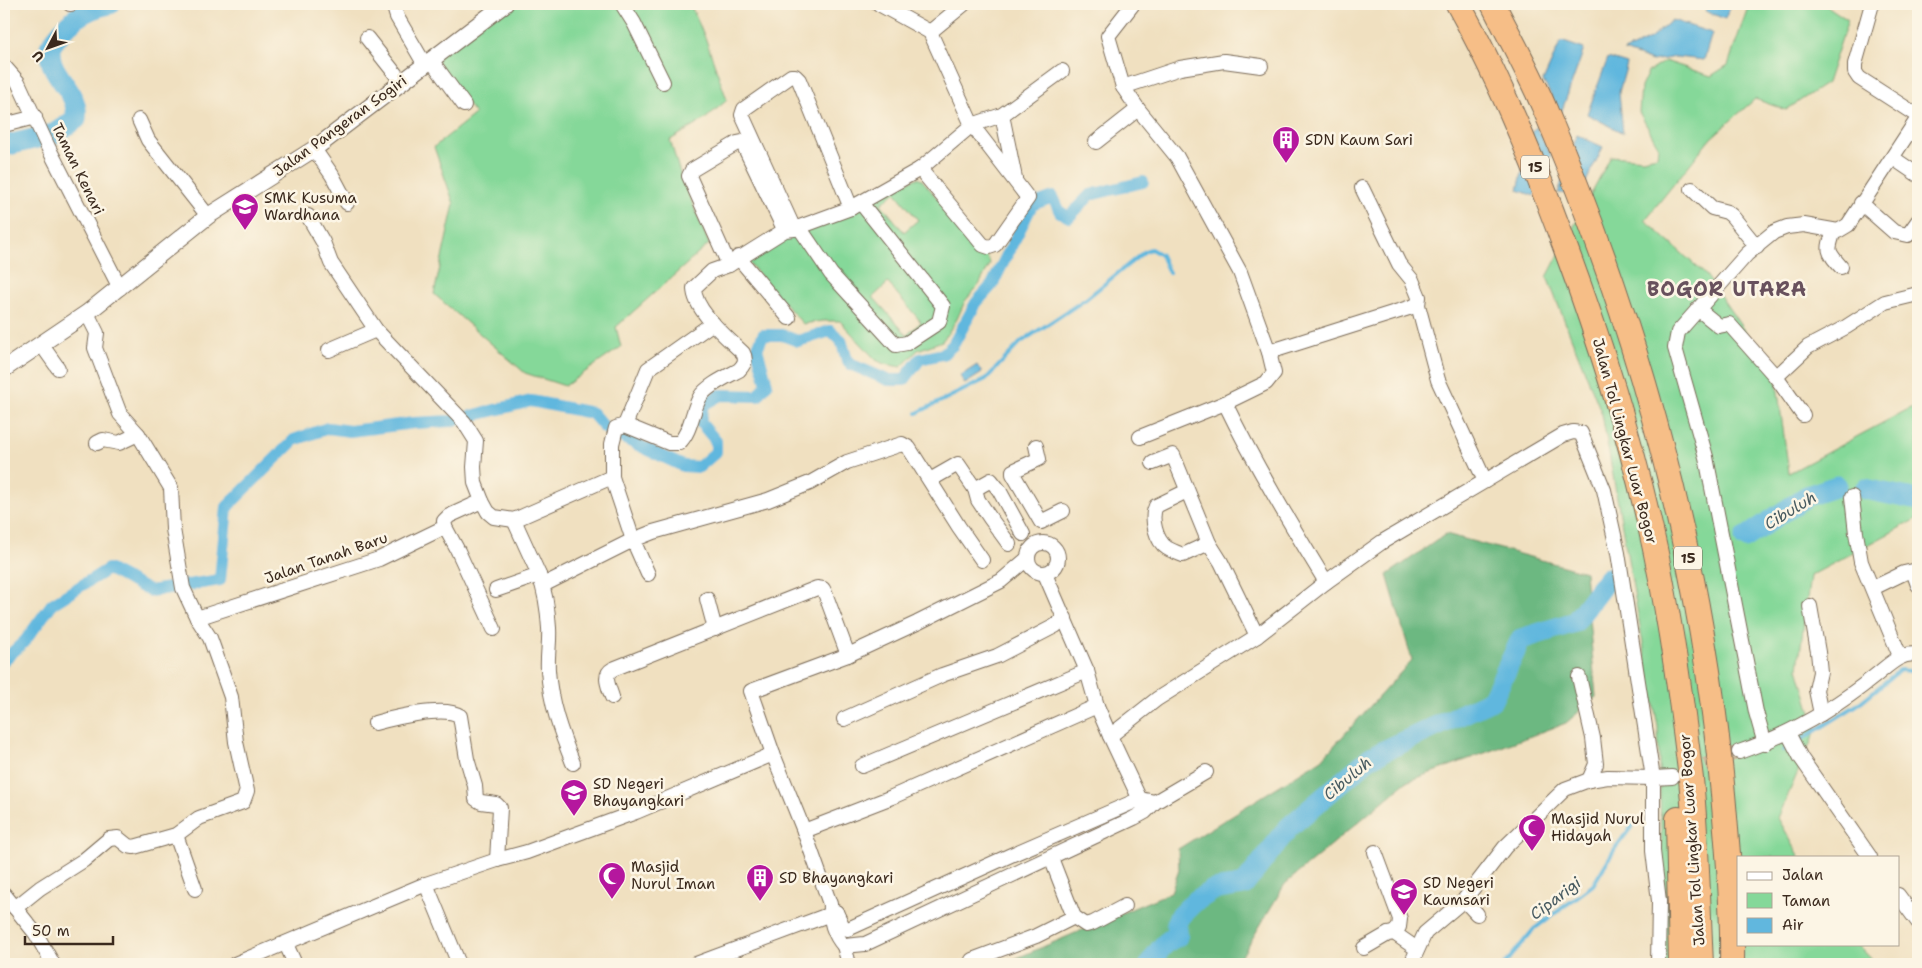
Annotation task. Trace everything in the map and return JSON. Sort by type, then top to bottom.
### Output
[{"type":"highway","name":"Jalan Tol Lingkar Luar Bogor","points":[[1493,4],[1543,104],[1583,201],[1644,380],[1663,450],[1693,581],[1719,748],[1733,918],[1732,964]]},
{"type":"highway","name":"Jalan Tol Lingkar Luar Bogor","points":[[1461,9],[1516,119],[1552,211],[1594,325],[1635,463],[1650,526],[1674,654],[1691,780],[1702,964]]},
{"type":"highway","points":[[1674,654],[1681,964]]},
{"type":"highway","points":[[1733,918],[1737,944]]},
{"type":"highway","points":[[1737,946],[1740,964]]},
{"type":"street","points":[[393,4],[397,17],[428,62],[464,105]]},
{"type":"street","name":"Jalan Pangeran Sogiri","points":[[4,369],[120,288],[208,216],[314,149],[401,81],[505,4]]},
{"type":"street","points":[[622,4],[634,23],[663,82]]},
{"type":"street","points":[[879,4],[930,32],[972,125],[1028,198],[995,245],[983,245],[920,169]]},
{"type":"street","points":[[930,32],[964,4]]},
{"type":"street","points":[[1133,4],[1108,36],[1123,87],[1138,110],[1177,157],[1240,272],[1269,352],[1274,373],[1266,384],[1226,403],[1140,437]]},
{"type":"street","points":[[1764,744],[1756,712],[1706,457],[1676,348],[1678,332],[1747,254],[1774,232],[1804,225],[1838,231],[1848,225],[1918,117],[1859,78],[1855,72],[1855,64],[1872,4]]},
{"type":"street","points":[[367,38],[401,81]]},
{"type":"street","points":[[1123,87],[1180,68],[1224,61],[1261,66]]},
{"type":"street","name":"Taman Kenari","points":[[4,66],[18,82],[48,147],[120,288]]},
{"type":"street","points":[[621,426],[669,443],[679,444],[703,392],[739,370],[745,362],[743,353],[712,323],[695,300],[694,288],[712,271],[792,229],[856,205],[920,169],[972,125],[1002,114],[1062,71]]},
{"type":"street","points":[[789,318],[734,261],[689,176],[692,170],[741,142],[792,229],[896,345],[907,343],[939,322],[943,306],[856,205],[799,80],[794,75],[744,109],[742,115],[792,229]]},
{"type":"street","points":[[4,79],[23,96]]},
{"type":"street","points":[[1096,142],[1138,110]]},
{"type":"street","points":[[1002,114],[1015,180]]},
{"type":"street","points":[[139,120],[148,140],[208,216]]},
{"type":"street","points":[[4,126],[37,122]]},
{"type":"street","points":[[314,149],[347,203]]},
{"type":"street","points":[[1893,158],[1918,175]]},
{"type":"street","points":[[1362,188],[1399,264],[1412,280],[1419,297],[1418,305],[1438,380],[1485,482]]},
{"type":"street","points":[[1692,189],[1712,208],[1727,212],[1732,216],[1757,247]]},
{"type":"street","points":[[1861,203],[1894,232],[1908,235],[1918,221]]},
{"type":"street","points":[[308,216],[323,242],[331,262],[376,330],[459,417],[476,441],[475,483],[488,512],[494,517],[514,520],[612,477]]},
{"type":"street","points":[[1834,231],[1828,249],[1829,254],[1841,267]]},
{"type":"street","points":[[1776,377],[1808,348],[1885,302],[1918,294]]},
{"type":"street","points":[[1269,352],[1418,305]]},
{"type":"street","points":[[1698,309],[1719,326],[1729,324],[1776,377],[1803,415]]},
{"type":"street","points":[[53,964],[36,934],[8,900],[40,888],[84,860],[109,839],[118,838],[128,846],[134,847],[176,836],[199,818],[244,802],[247,791],[236,742],[231,697],[210,638],[196,618],[183,588],[173,529],[171,488],[138,434],[120,414],[95,348],[97,333],[86,313]]},
{"type":"street","points":[[648,574],[633,540],[612,477],[612,444],[648,369],[712,323]]},
{"type":"street","points":[[329,350],[376,330]]},
{"type":"street","points":[[41,344],[58,368]]},
{"type":"street","points":[[1226,403],[1243,440],[1276,500],[1326,582]]},
{"type":"street","points":[[1110,736],[1157,699],[1257,636],[1326,582],[1382,542],[1568,432],[1581,432],[1604,490],[1618,553],[1653,778],[1653,851],[1659,901],[1658,964]]},
{"type":"street","points":[[97,443],[103,440],[119,443],[138,434]]},
{"type":"street","points":[[496,590],[541,580],[654,532],[768,500],[810,483],[847,462],[902,444],[909,448],[982,560]]},
{"type":"street","points":[[1036,446],[1040,459],[1013,470],[1016,479],[1041,522],[1063,511]]},
{"type":"street","points":[[1153,463],[1173,455],[1209,543],[1257,636]]},
{"type":"street","points":[[930,480],[958,464],[975,489],[978,500],[1009,544]]},
{"type":"street","points":[[999,490],[1016,479]]},
{"type":"street","points":[[975,489],[991,480],[999,490],[1023,534]]},
{"type":"street","points":[[1187,491],[1156,506],[1154,528],[1166,547],[1183,555],[1209,543]]},
{"type":"street","points":[[1852,497],[1861,562],[1900,656]]},
{"type":"street","name":"Jalan Tanah Baru","points":[[196,618],[379,559],[445,527],[444,521],[449,516],[482,501]]},
{"type":"street","points":[[514,520],[541,580],[550,628],[548,670],[553,705],[561,734],[573,763]]},
{"type":"street","points":[[445,527],[494,628]]},
{"type":"street","points":[[849,964],[844,946],[837,938],[832,910],[751,690],[848,655],[1001,581],[1028,558],[1033,547],[1038,544],[1049,544],[1057,552],[1058,563],[1055,568],[1045,574]]},
{"type":"street","points":[[1028,558],[1033,570],[1045,574],[1087,671],[1097,706],[1110,736],[1147,804]]},
{"type":"street","points":[[1873,588],[1904,572],[1913,571],[1918,585]]},
{"type":"street","points":[[612,697],[606,676],[608,671],[820,588],[825,593],[848,655]]},
{"type":"street","points":[[707,599],[715,629]]},
{"type":"street","points":[[1810,606],[1818,652],[1820,672],[1816,690],[1821,714]]},
{"type":"street","points":[[844,719],[942,675],[997,656],[1055,626],[1065,618]]},
{"type":"street","points":[[1739,752],[1790,736],[1846,699],[1900,656],[1918,655]]},
{"type":"street","points":[[862,766],[1087,671]]},
{"type":"street","points":[[1579,677],[1593,738],[1596,764],[1589,780]]},
{"type":"street","points":[[804,832],[892,797],[1097,706]]},
{"type":"street","points":[[375,722],[409,714],[444,712],[455,713],[460,716],[476,799],[481,802],[496,804],[500,808],[497,860]]},
{"type":"street","points":[[1790,736],[1801,758],[1869,856]]},
{"type":"street","points":[[235,964],[426,884],[527,852],[636,812],[773,754]]},
{"type":"street","points":[[844,946],[865,944],[1051,858],[1206,772]]},
{"type":"street","points":[[1411,964],[1425,933],[1464,900],[1505,847],[1565,789],[1589,780],[1608,777],[1672,777]]},
{"type":"street","points":[[832,910],[844,929],[855,927],[1011,854],[1147,804]]},
{"type":"street","points":[[176,836],[195,889]]},
{"type":"street","points":[[1364,948],[1388,934],[1394,933],[1399,927],[1400,919],[1375,852]]},
{"type":"street","points":[[1051,858],[1074,917],[1086,925],[1125,906]]},
{"type":"street","points":[[426,884],[460,964]]},
{"type":"street","points":[[1900,898],[1918,922]]},
{"type":"street","points":[[1464,900],[1477,914]]},
{"type":"street","points":[[696,964],[832,910]]},
{"type":"street","points":[[972,960],[1036,936],[1074,917]]},
{"type":"street","points":[[1394,933],[1417,949]]},
{"type":"street","points":[[286,944],[295,964]]},
{"type":"green space","points":[[506,4],[690,4],[705,37],[727,100],[704,120],[670,140],[680,173],[709,244],[616,327],[621,347],[565,386],[525,373],[434,294],[454,204],[434,147],[475,114],[433,55]]},
{"type":"green space","points":[[1749,4],[1824,4],[1848,20],[1827,83],[1786,110],[1755,99],[1711,138],[1645,220],[1706,275],[1776,377],[1789,473],[1918,404],[1918,518],[1810,576],[1798,668],[1816,730],[1778,818],[1799,856],[1737,856],[1737,946],[1859,946],[1876,964],[1665,964],[1658,727],[1602,414],[1547,277],[1611,156],[1643,159],[1657,156],[1658,146],[1639,112],[1641,87],[1648,72],[1665,61],[1711,76],[1728,65]]},
{"type":"green space","points":[[917,178],[922,180],[989,260],[990,264],[979,285],[965,301],[957,319],[942,341],[918,350],[901,367],[884,364],[876,360],[840,321],[803,324],[749,263],[747,255]],"holes":[[[895,192],[918,220],[904,232],[881,204]],[[888,283],[921,322],[907,335],[873,297]]]},
{"type":"green space","points":[[1446,534],[1585,572],[1596,697],[1566,723],[1406,782],[1285,884],[1237,964],[1003,964],[1171,892],[1179,870],[1178,849],[1322,759],[1412,660],[1387,575]]},
{"type":"water","points":[[1708,4],[1731,4],[1725,19],[1705,11]]},
{"type":"water","points":[[1672,20],[1712,33],[1704,60],[1676,57],[1652,61],[1624,51],[1650,39]]},
{"type":"water","points":[[1561,41],[1584,49],[1561,113],[1543,81]]},
{"type":"water","points":[[1608,58],[1627,64],[1619,92],[1623,133],[1587,114]]},
{"type":"water","points":[[1536,127],[1551,155],[1534,196],[1518,190],[1531,135]]},
{"type":"water","points":[[1577,135],[1603,147],[1580,194],[1558,193]]},
{"type":"water","points":[[977,365],[982,373],[965,384],[960,376]]},
{"type":"waterway","points":[[4,146],[54,134],[76,119],[75,104],[52,64],[50,47],[62,31],[75,19],[100,6],[110,4]]},
{"type":"waterway","points":[[4,660],[25,641],[52,604],[108,569],[150,591],[220,580],[227,507],[294,440],[328,428],[350,431],[414,423],[451,421],[531,401],[592,413],[605,428],[619,436],[683,466],[699,467],[716,452],[716,441],[700,422],[703,405],[720,395],[758,396],[767,384],[757,349],[763,335],[782,335],[798,341],[830,331],[841,340],[847,360],[852,365],[888,380],[904,380],[920,359],[943,354],[953,345],[976,303],[992,285],[1032,205],[1053,197],[1060,212],[1069,217],[1090,195],[1143,182]]},
{"type":"waterway","points":[[917,413],[986,379],[1021,342],[1086,299],[1145,251],[1151,249],[1161,255],[1169,273]]},
{"type":"waterway","name":"Cibuluh","points":[[1745,538],[1807,496],[1837,486]]},
{"type":"waterway","name":"Cibuluh","points":[[1865,489],[1918,500]]},
{"type":"waterway","name":"Cibuluh","points":[[1150,964],[1165,944],[1178,936],[1176,924],[1179,917],[1194,902],[1213,890],[1244,885],[1289,827],[1371,757],[1492,700],[1521,639],[1575,622],[1608,578]]},
{"type":"waterway","name":"Ciparigi","points":[[1783,751],[1857,705],[1900,670],[1918,672]]},
{"type":"waterway","name":"Ciparigi","points":[[1505,964],[1534,929],[1593,885],[1616,847],[1633,825]]},
{"type":"tunnel","points":[[1685,772],[1739,752]]},
{"type":"place","name":"SDN Kaum Sari","points":[[1286,164]]},
{"type":"place","name":"SMK Kusuma Wardhana","points":[[245,231]]},
{"type":"place","name":"SD Negeri Bhayangkari","points":[[574,817]]},
{"type":"place","name":"Masjid Nurul Hidayah","points":[[1532,852]]},
{"type":"place","name":"Masjid Nurul Iman","points":[[612,900]]},
{"type":"place","name":"SD Bhayangkari","points":[[760,902]]},
{"type":"place","name":"SD Negeri Kaumsari","points":[[1404,916]]},
{"type":"district","name":"BOGOR UTARA","points":[[1727,289]]}]
